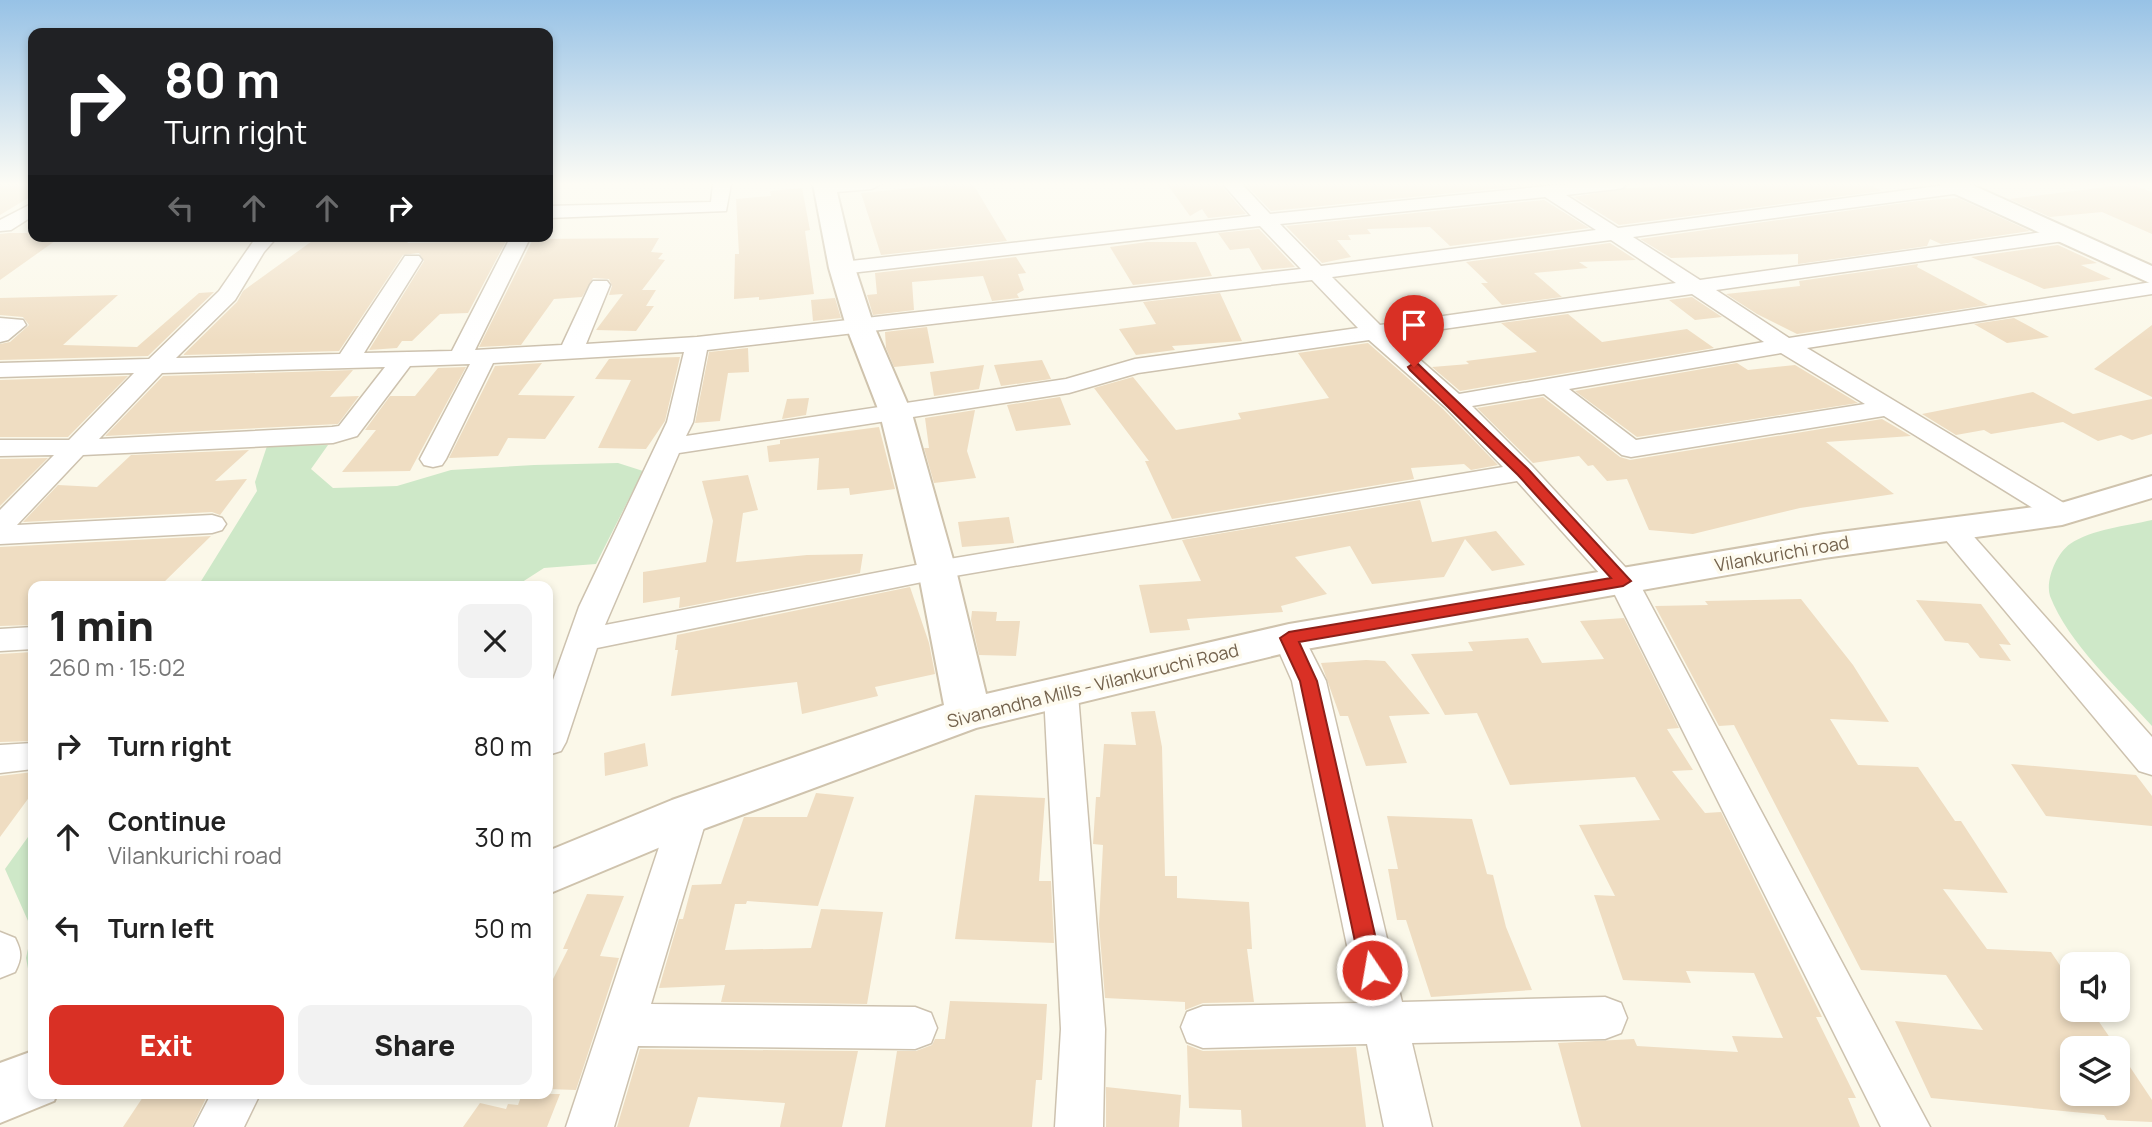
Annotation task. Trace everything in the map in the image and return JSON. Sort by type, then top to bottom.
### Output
[{"type":"main road","points":[[835,237],[860,326],[896,414],[937,570],[968,714]]},
{"type":"main road","points":[[2068,237],[2152,275]]},
{"type":"main road","name":"Vilankurichi road","points":[[1410,615],[1950,527],[2062,514],[2152,486]]},
{"type":"main road","name":"Sivanandha Mills - Vilankuruchi Road","points":[[553,871],[689,814],[968,714],[1289,638],[1410,615]]},
{"type":"main road","points":[[0,1093],[28,1082]]},
{"type":"street","points":[[842,268],[1119,237]]},
{"type":"street","points":[[1281,237],[1374,332],[1454,402],[1523,472],[1623,581],[1906,1127]]},
{"type":"street","points":[[0,370],[460,358],[697,344],[1317,273],[1598,237]]},
{"type":"street","points":[[1622,237],[1785,345],[2062,514]]},
{"type":"street","points":[[668,447],[1069,386],[1136,366],[2053,237]]},
{"type":"street","points":[[0,526],[227,295],[262,242]]},
{"type":"street","points":[[460,358],[518,242]]},
{"type":"street","points":[[347,361],[412,260]]},
{"type":"street","points":[[571,351],[600,285]]},
{"type":"street","points":[[1454,402],[1785,345],[2152,288]]},
{"type":"street","points":[[0,325],[15,325],[0,335]]},
{"type":"street","points":[[553,727],[595,607],[680,422],[697,344]]},
{"type":"street","points":[[433,459],[485,357]]},
{"type":"street","points":[[0,448],[42,446],[74,449],[333,435],[348,431],[403,359]]},
{"type":"street","points":[[1549,386],[1631,449],[1888,408]]},
{"type":"street","points":[[583,640],[937,570],[1523,472]]},
{"type":"street","points":[[0,535],[212,524]]},
{"type":"street","points":[[1950,527],[2152,761]]},
{"type":"street","points":[[0,640],[28,638]]},
{"type":"street","points":[[1289,638],[1308,681],[1408,1127]]},
{"type":"street","points":[[1061,694],[1083,1029],[1079,1127]]},
{"type":"street","points":[[0,759],[28,756]]},
{"type":"street","points":[[590,1127],[689,814]]},
{"type":"street","points":[[0,951],[0,959]]},
{"type":"street","points":[[1203,1027],[1605,1018]]},
{"type":"street","points":[[624,1025],[915,1028]]},
{"type":"street","points":[[218,1127],[234,1099]]},
{"type":"green space","points":[[328,445],[311,469],[333,488],[397,486],[451,470],[534,465],[618,463],[643,471],[596,564],[544,568],[524,581],[201,581],[257,491],[255,482],[267,446]]},
{"type":"green space","points":[[2152,520],[2152,726],[2081,648],[2058,614],[2050,596],[2049,582],[2053,567],[2070,544],[2099,531]]},
{"type":"green space","points":[[28,837],[28,921],[5,869]]},
{"type":"building","points":[[0,237],[28,237],[28,242],[54,242],[0,280]]},
{"type":"building","points":[[738,237],[806,237],[814,294],[759,300],[759,297],[734,299],[735,254],[739,254]]},
{"type":"building","points":[[875,237],[1004,237],[1007,241],[881,255]]},
{"type":"building","points":[[1221,237],[1266,237],[1295,267],[1262,270],[1249,248],[1230,250]]},
{"type":"building","points":[[1296,237],[1349,237],[1351,240],[1337,240],[1351,257],[1322,263]]},
{"type":"building","points":[[1440,237],[1523,237],[1450,246]]},
{"type":"building","points":[[1658,237],[1992,237],[1941,244],[1930,239],[1927,246],[1798,264],[1798,254],[1671,258],[1640,239]]},
{"type":"building","points":[[659,238],[651,252],[663,253],[658,259],[665,260],[642,290],[656,290],[646,306],[654,306],[636,331],[596,330],[623,294],[609,295],[612,286],[609,279],[593,278],[582,297],[554,299],[521,345],[479,347],[532,242],[553,242],[553,239]]},
{"type":"building","points":[[311,242],[505,242],[468,313],[440,314],[412,341],[402,341],[397,348],[369,350],[424,261],[419,253],[403,255],[339,351],[183,355],[237,302],[243,291]]},
{"type":"building","points":[[1147,242],[1196,242],[1212,276],[1133,285],[1110,247]]},
{"type":"building","points":[[1610,243],[1636,260],[1579,262],[1588,268],[1534,273],[1562,297],[1502,305],[1481,283],[1488,283],[1466,262]]},
{"type":"building","points":[[2058,245],[2097,263],[2081,265],[2111,279],[2044,289],[1971,257]]},
{"type":"building","points":[[1016,257],[1026,273],[1018,274],[1024,290],[1017,294],[1019,298],[992,301],[983,276],[912,282],[914,310],[873,315],[867,295],[877,294],[875,273]]},
{"type":"building","points":[[1918,264],[1917,267],[1988,305],[1797,334],[1757,314],[1726,294],[1800,286],[1799,281]]},
{"type":"building","points":[[214,292],[148,356],[0,360],[0,344],[10,342],[29,325],[23,317],[0,315],[0,298],[118,295],[63,345],[137,347],[199,293]]},
{"type":"building","points":[[1220,293],[1242,341],[1172,346],[1175,350],[1136,355],[1119,329],[1156,324],[1143,302]]},
{"type":"building","points":[[1692,297],[1722,317],[1695,320],[1669,300]]},
{"type":"building","points":[[835,298],[841,318],[813,321],[811,300]]},
{"type":"building","points":[[1568,314],[1602,342],[1687,329],[1714,348],[1460,391],[1432,367],[1469,364],[1466,361],[1537,352],[1501,323]]},
{"type":"building","points":[[2014,318],[2049,337],[2007,343],[1974,324]]},
{"type":"building","points":[[2152,325],[2152,397],[2094,369]]},
{"type":"building","points":[[927,327],[934,363],[894,367],[886,348],[885,332]]},
{"type":"building","points":[[1368,343],[1443,409],[1498,465],[1471,470],[1464,464],[1411,468],[1414,479],[1172,519],[1145,461],[1149,461],[1094,388],[1133,377],[1176,430],[1241,419],[1238,413],[1329,398],[1298,353]]},
{"type":"building","points":[[748,348],[749,372],[728,373],[720,421],[695,423],[709,352]]},
{"type":"building","points":[[680,357],[665,421],[646,449],[598,448],[631,380],[595,379],[609,359]]},
{"type":"building","points":[[1042,360],[1051,379],[1001,386],[994,365]]},
{"type":"building","points":[[542,363],[518,395],[575,396],[545,439],[508,438],[498,456],[449,458],[495,366]]},
{"type":"building","points":[[1737,363],[1748,370],[1795,365],[1858,403],[1637,437],[1575,391]]},
{"type":"building","points":[[984,365],[979,389],[934,396],[930,372]]},
{"type":"building","points":[[466,367],[410,471],[342,472],[376,430],[365,430],[390,396],[415,396],[438,368]]},
{"type":"building","points":[[353,370],[330,397],[359,396],[338,424],[105,436],[163,376]]},
{"type":"building","points":[[128,376],[68,437],[0,437],[0,380]]},
{"type":"building","points":[[2033,392],[2073,414],[2152,399],[2152,434],[2132,440],[2121,435],[2098,441],[2063,422],[1991,434],[1984,430],[1956,435],[1922,414]]},
{"type":"building","points":[[1060,397],[1071,425],[1016,431],[1007,405]]},
{"type":"building","points":[[1543,397],[1620,457],[1630,460],[1882,419],[1911,436],[1826,442],[1894,494],[1800,508],[1693,534],[1649,530],[1627,479],[1607,481],[1593,465],[1588,466],[1579,456],[1533,463],[1477,408]]},
{"type":"building","points":[[809,398],[806,415],[782,419],[787,399]]},
{"type":"building","points":[[975,410],[967,451],[976,478],[934,483],[924,448],[929,448],[925,418]]},
{"type":"building","points":[[879,427],[895,489],[850,495],[849,488],[817,490],[819,458],[769,462],[767,446],[780,444],[780,440]]},
{"type":"building","points":[[249,450],[215,481],[247,479],[220,515],[212,512],[23,522],[58,485],[97,487],[131,455]]},
{"type":"building","points":[[48,458],[0,506],[0,459]]},
{"type":"building","points":[[748,475],[758,510],[743,513],[736,562],[807,555],[863,554],[860,573],[679,608],[680,597],[643,603],[643,572],[706,562],[713,521],[702,481]]},
{"type":"building","points":[[1420,500],[1432,542],[1496,531],[1525,565],[1492,571],[1465,539],[1444,577],[1372,584],[1350,546],[1295,557],[1327,594],[1281,606],[1283,612],[1187,619],[1190,630],[1150,633],[1139,585],[1201,581],[1182,540]]},
{"type":"building","points":[[1009,517],[1014,543],[962,547],[958,522]]},
{"type":"building","points":[[211,536],[165,581],[28,581],[28,625],[0,626],[0,547]]},
{"type":"building","points":[[910,587],[929,643],[935,674],[875,687],[878,696],[802,714],[797,682],[671,696],[678,650],[675,650],[677,635]]},
{"type":"building","points":[[1801,599],[1853,665],[1889,722],[1830,719],[1858,765],[1918,767],[1955,821],[1961,821],[2008,893],[1943,889],[1987,949],[2051,952],[2060,965],[2060,1022],[2099,1022],[2109,1036],[2060,1036],[2060,1106],[2130,1106],[2130,1067],[2152,1100],[2152,1122],[2107,1120],[2104,1115],[1931,1098],[1895,1021],[1983,1030],[1946,975],[1861,970],[1734,725],[1719,726],[1655,606],[1708,605],[1705,601]]},
{"type":"building","points":[[1916,600],[1981,604],[2011,645],[1999,644],[2011,661],[1980,658],[1968,643],[1945,641]]},
{"type":"building","points":[[972,611],[997,612],[996,621],[1020,621],[1016,656],[979,655],[971,620]]},
{"type":"building","points":[[1624,618],[1679,728],[1667,729],[1693,770],[1672,771],[1705,813],[1721,812],[1822,1017],[1816,1017],[1856,1098],[1848,1098],[1860,1127],[1581,1127],[1558,1043],[1634,1039],[1637,1046],[1738,1052],[1732,1036],[1783,1038],[1754,973],[1686,971],[1691,983],[1623,980],[1594,895],[1615,896],[1579,825],[1660,820],[1635,777],[1510,785],[1477,713],[1445,715],[1411,654],[1473,651],[1468,642],[1528,638],[1542,663],[1604,659],[1580,621]]},
{"type":"building","points":[[28,652],[28,741],[0,742],[0,654]]},
{"type":"building","points":[[1385,661],[1430,714],[1389,716],[1407,763],[1366,766],[1348,716],[1340,716],[1321,663]]},
{"type":"building","points":[[1155,711],[1162,747],[1165,876],[1177,876],[1177,898],[1249,902],[1252,949],[1247,949],[1254,1002],[1203,1003],[1185,1010],[1185,1002],[1105,998],[1099,924],[1103,845],[1093,844],[1096,797],[1100,797],[1104,744],[1136,745],[1131,712]]},
{"type":"building","points":[[645,743],[648,766],[605,776],[604,753]]},
{"type":"building","points":[[2011,764],[2136,775],[2152,796],[2152,826],[2046,816]]},
{"type":"building","points":[[28,773],[28,799],[0,837],[0,776]]},
{"type":"building","points":[[816,793],[854,797],[818,906],[747,901],[746,904],[735,904],[725,950],[811,948],[821,909],[883,912],[867,1004],[721,1002],[725,985],[659,988],[692,885],[721,884],[744,817],[807,817]]},
{"type":"building","points":[[975,795],[1045,798],[1039,881],[1051,881],[1054,943],[955,939]]},
{"type":"building","points":[[1387,816],[1472,819],[1487,874],[1493,875],[1506,927],[1532,990],[1431,997],[1406,920],[1397,920],[1388,869],[1398,869]]},
{"type":"building","points":[[587,894],[624,896],[600,956],[619,958],[576,1090],[553,1089],[553,979],[568,949],[563,949]]},
{"type":"building","points":[[950,1001],[1047,1004],[1042,1080],[1036,1080],[1032,1127],[885,1127],[897,1051],[916,1051],[932,1045],[935,1039],[945,1039]]},
{"type":"building","points":[[1187,1045],[1203,1051],[1356,1047],[1366,1127],[1242,1127],[1241,1110],[1189,1108]]},
{"type":"building","points":[[640,1049],[858,1051],[842,1127],[780,1127],[785,1103],[698,1097],[689,1127],[617,1127]]},
{"type":"building","points":[[1106,1087],[1181,1095],[1179,1127],[1106,1127]]},
{"type":"building","points":[[553,1094],[560,1094],[547,1127],[463,1127],[480,1103],[506,1109],[508,1104],[518,1105],[520,1099],[553,1099]]},
{"type":"building","points":[[142,1099],[206,1099],[192,1127],[123,1127]]},
{"type":"route","points":[[1372,970],[1308,681],[1289,638],[1410,615],[1623,581],[1523,472],[1454,402],[1414,367]]}]
